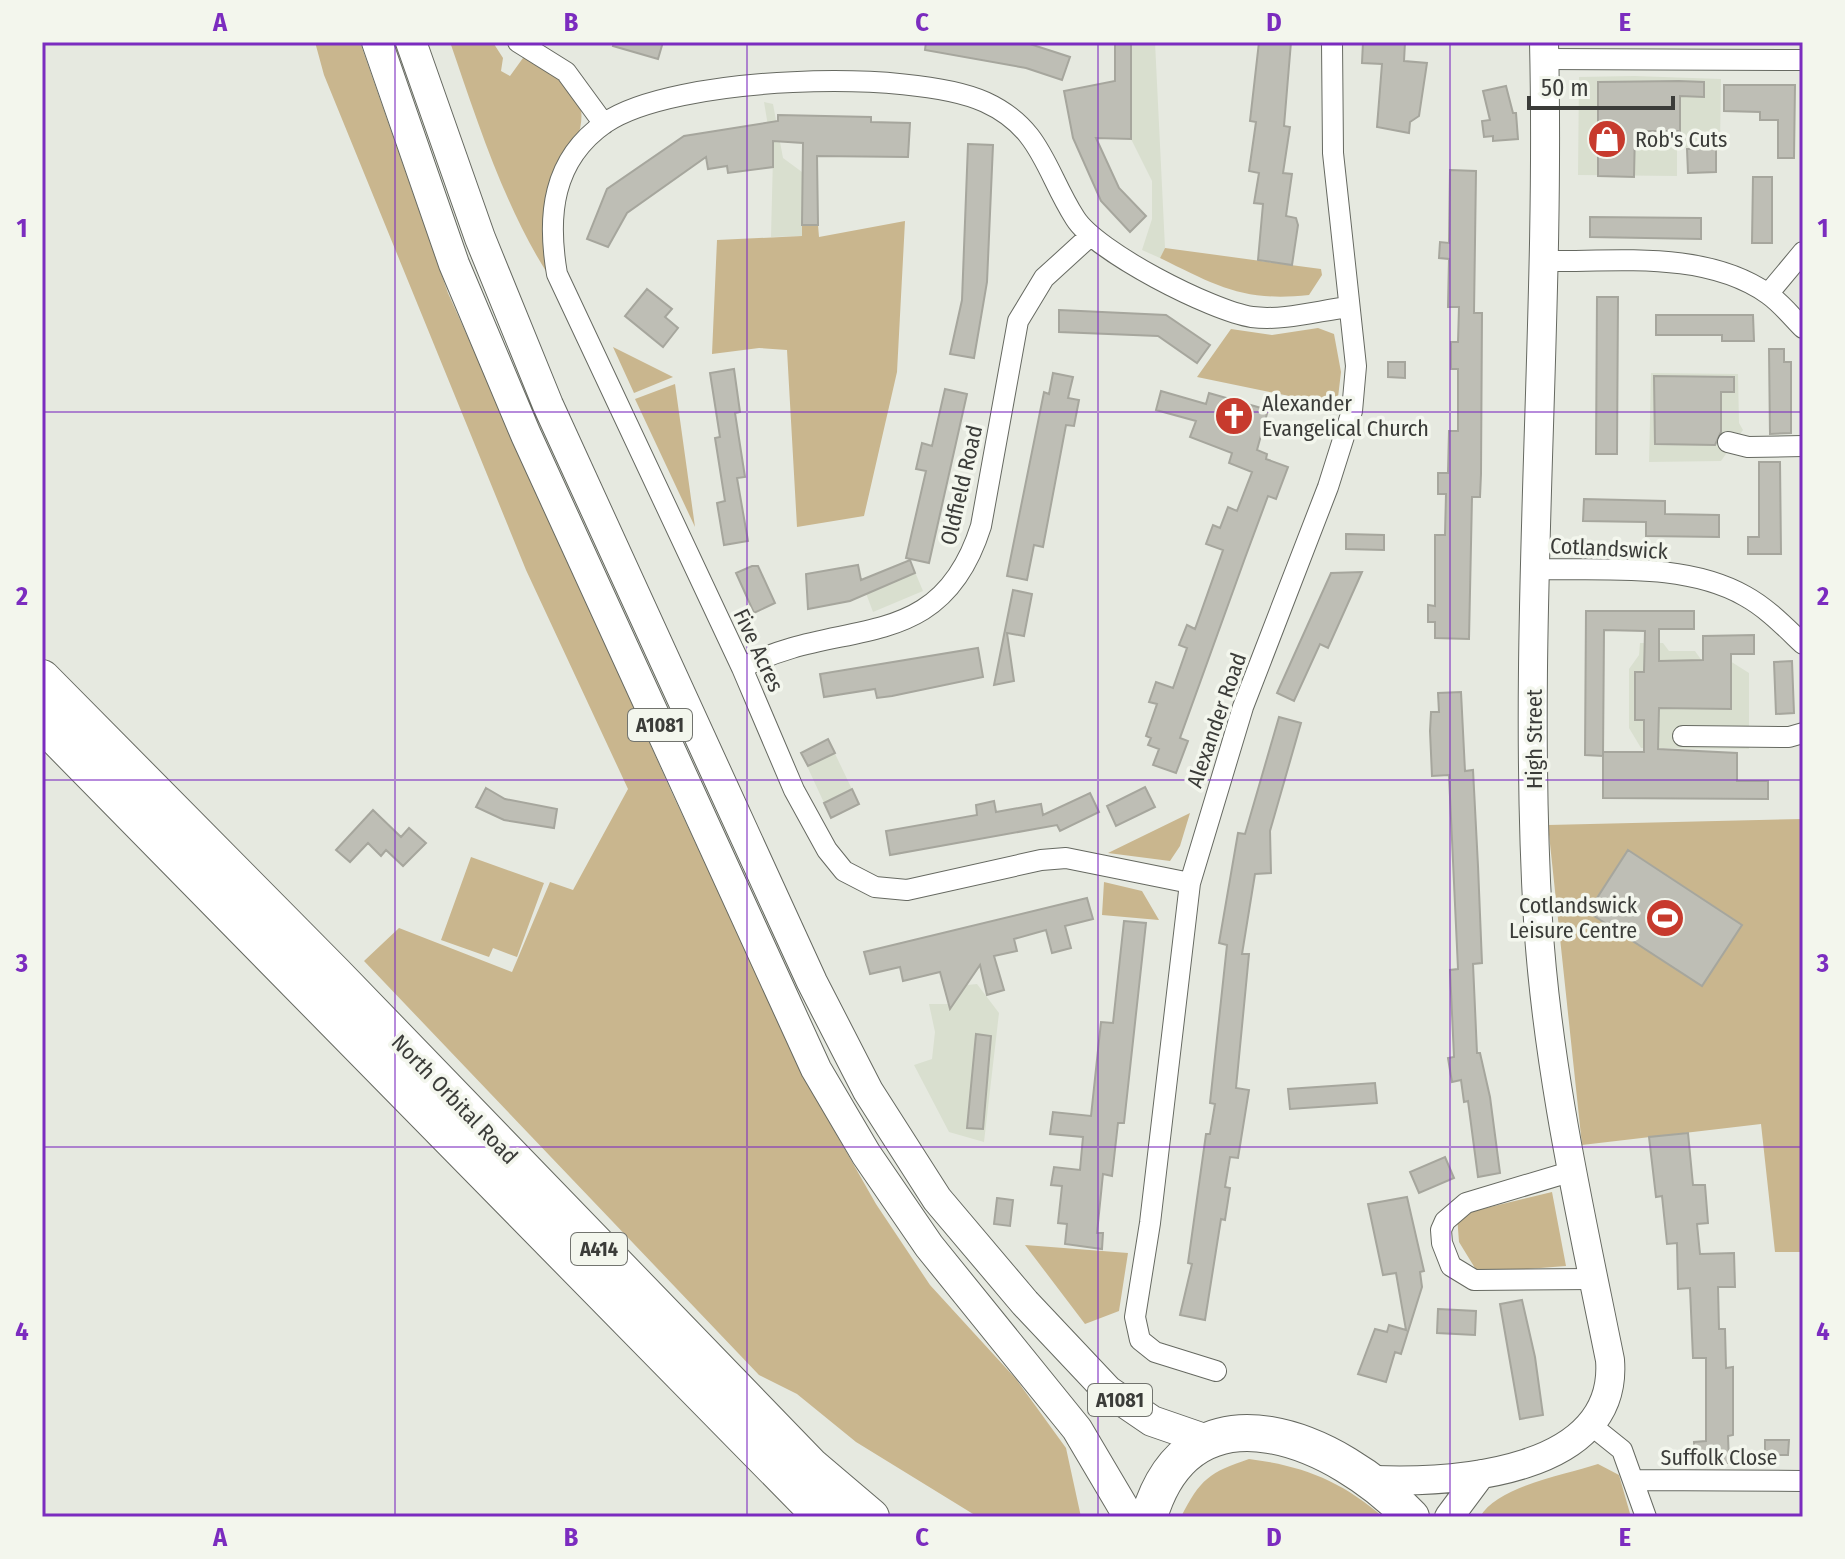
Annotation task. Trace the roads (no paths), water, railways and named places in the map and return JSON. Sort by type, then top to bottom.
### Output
[{"type":"highway","name":"North Orbital Road","points":[[42,678],[346,984],[811,1466],[871,1517]]},
{"type":"highway","name":"North Orbital Road","points":[[42,723],[822,1517]]},
{"type":"highway","points":[[1149,1517],[1172,1472],[1193,1447],[1207,1440],[1244,1433],[1273,1434],[1323,1450],[1374,1480],[1411,1517]]},
{"type":"main road","name":"A1081","points":[[377,42],[454,264],[526,435],[816,1069],[866,1154],[929,1246],[1077,1429],[1129,1517]]},
{"type":"main road","name":"A1081","points":[[411,42],[480,238],[548,405],[812,982],[868,1091],[937,1199],[1093,1376],[1108,1391],[1152,1421],[1207,1440]]},
{"type":"street","points":[[518,42],[566,72],[604,124]]},
{"type":"street","name":"Alexander Road","points":[[1216,1371],[1155,1352],[1140,1340],[1135,1317],[1150,1223],[1190,883],[1243,707],[1345,439],[1352,411],[1356,366],[1333,153],[1332,42]]},
{"type":"street","points":[[1545,51],[1803,60]]},
{"type":"street","name":"High Street","points":[[1374,1480],[1422,1481],[1481,1474],[1560,1450],[1592,1426],[1611,1385],[1610,1360],[1573,1171],[1538,924],[1534,800],[1545,51]]},
{"type":"street","name":"Five Acres","points":[[1190,883],[1066,858],[1041,860],[907,890],[875,887],[844,871],[827,850],[794,790],[742,668],[557,274],[551,242],[554,201],[561,178],[576,153],[604,124],[626,111],[663,100],[766,84],[892,83],[962,93],[1005,114],[1036,142],[1069,208],[1089,237],[1147,272],[1241,314],[1273,317],[1348,307]]},
{"type":"street","name":"Oldfield Road","points":[[742,668],[796,644],[886,628],[915,616],[956,580],[973,553],[981,526],[1018,321],[1044,278],[1089,237]]},
{"type":"street","points":[[1768,294],[1803,252]]},
{"type":"street","points":[[1544,261],[1685,263],[1718,270],[1768,294],[1803,328]]},
{"type":"street","points":[[1728,442],[1748,447],[1803,446]]},
{"type":"street","name":"Cotlandswick","points":[[1537,569],[1629,570],[1678,575],[1720,585],[1766,610],[1803,644]]},
{"type":"street","points":[[1683,736],[1779,737],[1803,733]]},
{"type":"street","points":[[1573,1171],[1466,1203],[1445,1221],[1441,1230],[1442,1243],[1451,1266],[1474,1280],[1593,1279]]},
{"type":"street","points":[[1592,1426],[1622,1450],[1636,1480],[1646,1517]]},
{"type":"street","points":[[1449,1517],[1481,1474]]},
{"type":"street","name":"Suffolk Close","points":[[1636,1480],[1803,1481]]},
{"type":"place","name":"Rob's Cuts","points":[[1607,139]]},
{"type":"place","name":"Alexander Evangelical Church","points":[[1234,416]]},
{"type":"place","name":"Cotlandswick Leisure Centre","points":[[1665,918]]}]
